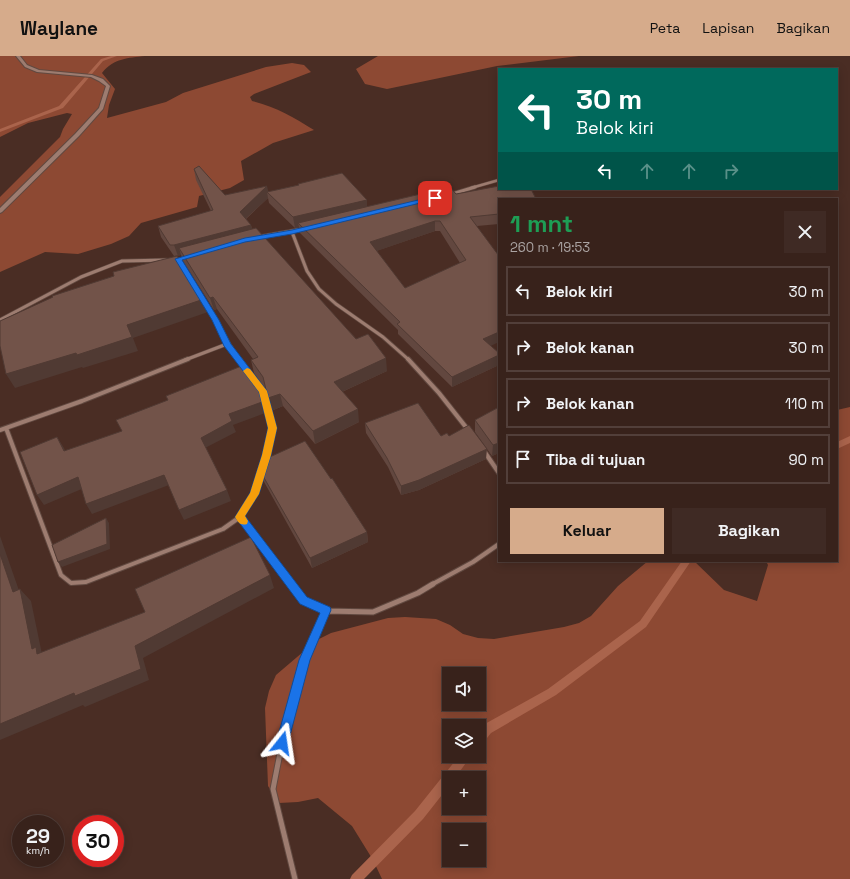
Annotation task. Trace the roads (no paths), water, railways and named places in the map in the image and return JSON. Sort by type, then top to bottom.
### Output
[{"type":"street","points":[[0,211],[77,135],[101,108],[108,86],[101,80],[92,76],[38,70],[26,66],[18,56]]},
{"type":"street","points":[[448,195],[473,189],[498,180]]},
{"type":"street","points":[[252,238],[292,232],[306,228]]},
{"type":"street","points":[[292,232],[313,282],[331,300],[383,337],[415,366],[440,393],[472,434]]},
{"type":"street","points":[[0,320],[81,277],[122,261],[170,260]]},
{"type":"street","points":[[6,428],[61,575],[71,583],[86,582],[223,529],[240,517],[254,494],[267,455],[272,428],[263,391],[227,344],[216,320],[199,293]]},
{"type":"street","points":[[0,430],[82,401],[227,344]]},
{"type":"street","points":[[481,447],[498,472]]},
{"type":"street","points":[[240,517],[304,600],[326,610],[374,612],[418,593],[473,562],[498,545]]},
{"type":"street","points":[[295,879],[273,789],[282,743],[304,660],[326,610]]},
{"type":"waterway","points":[[0,131],[61,107],[102,60],[115,56]]},
{"type":"waterway","points":[[838,445],[850,439]]},
{"type":"waterway","points":[[486,730],[552,692],[643,624],[686,562]]},
{"type":"waterway","points":[[356,879],[419,815],[460,763]]}]
